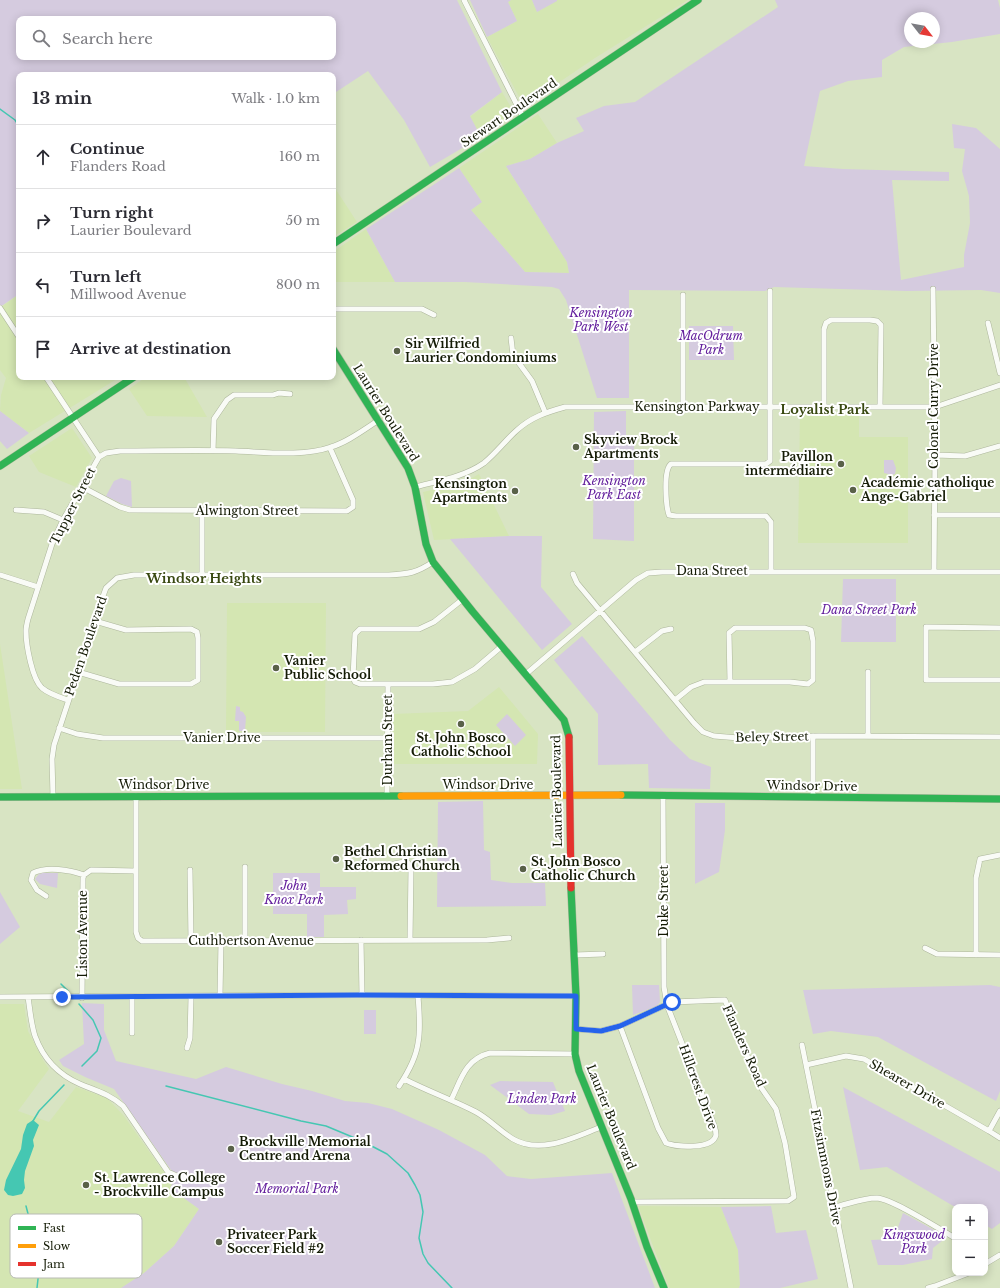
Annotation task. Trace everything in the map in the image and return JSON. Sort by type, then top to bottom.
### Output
[{"type":"street","points":[[464,0],[523,117]]},
{"type":"street","name":"Stewart Boulevard","points":[[336,242],[698,0]]},
{"type":"street","name":"Colonel Curry Drive","points":[[934,289],[934,572]]},
{"type":"street","points":[[770,291],[770,461],[766,464],[671,464],[667,469],[666,500],[669,515],[766,516],[771,522],[771,571]]},
{"type":"street","points":[[682,407],[683,295]]},
{"type":"street","points":[[0,308],[16,332]]},
{"type":"street","points":[[336,309],[422,309],[434,315]]},
{"type":"street","points":[[824,407],[824,329],[826,323],[831,320],[870,320],[877,321],[880,325],[880,407]]},
{"type":"street","points":[[988,323],[1000,373]]},
{"type":"street","points":[[511,338],[513,355],[532,380],[545,412]]},
{"type":"street","name":"Laurier Boulevard","points":[[336,354],[408,468],[415,487],[426,544],[433,562],[564,720],[569,736],[571,877],[576,996],[575,1054],[579,1071],[633,1202],[647,1247],[664,1288]]},
{"type":"street","points":[[48,380],[99,457]]},
{"type":"street","points":[[0,466],[130,380]]},
{"type":"street","name":"Kensington Parkway","points":[[415,487],[473,470],[484,463],[516,430],[532,418],[545,412],[565,407],[934,407],[1000,385]]},
{"type":"street","points":[[213,451],[214,419],[227,400],[234,395],[290,394]]},
{"type":"street","name":"Tupper Street","points":[[68,700],[42,688],[35,679],[26,630],[28,619],[52,544],[63,520],[99,457],[106,453],[120,451],[296,452],[330,448],[379,420]]},
{"type":"street","points":[[935,455],[965,456],[1000,446]]},
{"type":"street","name":"Alwington Street","points":[[82,487],[120,507],[130,510],[347,511],[352,507],[353,500],[330,448]]},
{"type":"street","points":[[16,510],[44,512],[63,520]]},
{"type":"street","points":[[202,511],[202,575]]},
{"type":"street","points":[[934,515],[1000,515]]},
{"type":"street","name":"Peden Boulevard","points":[[53,796],[52,759],[54,745],[106,588],[117,578],[134,575],[389,576],[413,573],[421,570],[433,562]]},
{"type":"street","name":"Dana Street","points":[[526,674],[636,580],[648,573],[771,571],[934,572]]},
{"type":"street","points":[[934,572],[1000,572]]},
{"type":"street","name":"Beley Street","points":[[573,574],[577,583],[600,611],[694,724],[703,732],[714,736],[738,738],[813,736],[1000,737]]},
{"type":"street","points":[[0,575],[38,587]]},
{"type":"street","points":[[463,599],[434,622],[419,629],[360,629],[355,634],[353,674],[355,682],[360,684],[433,684],[452,682],[475,669],[502,646]]},
{"type":"street","points":[[78,672],[119,684],[191,684],[198,680],[197,632],[190,629],[126,630],[95,621]]},
{"type":"street","points":[[1000,628],[926,627],[926,680],[1000,680]]},
{"type":"street","points":[[675,700],[690,686],[704,682],[730,682],[799,682],[808,684],[813,680],[813,641],[810,630],[805,628],[735,628],[729,634],[730,682]]},
{"type":"street","points":[[635,652],[662,631],[670,629]]},
{"type":"street","points":[[868,672],[868,736]]},
{"type":"street","name":"Durham Street","points":[[387,796],[388,684]]},
{"type":"street","name":"Vanier Drive","points":[[59,728],[77,734],[103,738],[387,738]]},
{"type":"street","points":[[813,736],[813,797]]},
{"type":"street","name":"Windsor Drive","points":[[0,797],[569,795],[1000,800]]},
{"type":"street","name":"Cuthbertson Avenue","points":[[136,796],[136,932],[138,938],[142,941],[487,940],[509,938]]},
{"type":"street","name":"Duke Street","points":[[663,796],[664,987],[667,1005]]},
{"type":"street","points":[[976,955],[976,878],[980,860],[1000,855]]},
{"type":"street","points":[[384,866],[404,862],[408,863],[411,868],[410,940]]},
{"type":"street","points":[[245,867],[245,940]]},
{"type":"street","points":[[46,896],[37,890],[31,880],[34,873],[39,870],[69,870],[84,875]]},
{"type":"street","name":"Liston Avenue","points":[[82,998],[84,875],[91,870],[135,871]]},
{"type":"street","points":[[190,870],[191,941]]},
{"type":"street","points":[[571,877],[602,877]]},
{"type":"street","points":[[361,940],[362,995]]},
{"type":"street","points":[[220,996],[221,941]]},
{"type":"street","points":[[925,948],[937,954],[1000,955]]},
{"type":"street","points":[[575,955],[603,954]]},
{"type":"street","points":[[0,997],[132,998],[362,995],[576,996]]},
{"type":"street","points":[[399,1086],[404,1079],[416,1052],[418,1043],[418,996]]},
{"type":"street","points":[[28,997],[35,1036],[49,1062],[67,1077],[79,1084],[105,1093],[116,1099],[124,1106],[168,1172],[177,1176],[201,1181]]},
{"type":"street","points":[[187,1048],[190,1038],[191,997]]},
{"type":"street","points":[[132,998],[132,1033]]},
{"type":"street","name":"Flanders Road","points":[[576,1029],[601,1031],[620,1026],[672,1002],[725,1000],[758,1083],[776,1108],[785,1143],[794,1197],[788,1201],[633,1202]]},
{"type":"street","name":"Hillcrest Drive","points":[[620,1026],[658,1128],[666,1143],[673,1146],[701,1145],[709,1143],[714,1139],[716,1133],[715,1129],[667,1005]]},
{"type":"street","name":"Fitzsimmons Drive","points":[[802,1045],[851,1288]]},
{"type":"street","points":[[451,1100],[466,1068],[473,1060],[481,1055],[490,1053],[575,1054]]},
{"type":"street","name":"Shearer Drive","points":[[806,1065],[846,1056],[864,1059],[1000,1138]]},
{"type":"street","points":[[404,1079],[478,1113],[514,1139],[533,1144],[563,1141],[601,1127]]},
{"type":"street","points":[[989,1131],[1000,1111]]},
{"type":"street","points":[[835,1207],[862,1200],[878,1198],[891,1202],[952,1236]]},
{"type":"street","points":[[988,1262],[1000,1256]]},
{"type":"street","points":[[928,1288],[961,1276]]},
{"type":"shaded area","points":[[511,0],[532,0],[537,12],[557,0],[688,0],[595,58],[524,106],[487,37],[517,21],[508,2]]},
{"type":"shaded area","points":[[502,92],[515,114],[481,137],[470,117]]},
{"type":"shaded area","points":[[538,114],[557,143],[530,159],[506,166],[567,262],[569,273],[525,272],[471,210],[482,202],[459,168]]},
{"type":"shaded area","points":[[336,190],[357,222],[336,235]]},
{"type":"shaded area","points":[[366,229],[395,282],[336,282],[336,250]]},
{"type":"shaded area","points":[[16,296],[16,380],[115,380],[29,433],[0,411],[1,395],[6,378],[0,370],[0,308]]},
{"type":"shaded area","points":[[142,380],[186,380],[207,417],[147,416],[129,389]]},
{"type":"shaded area","name":"Académie catholique Ange-Gabriel","points":[[800,414],[859,415],[859,437],[908,437],[908,543],[798,543]]},
{"type":"shaded area","points":[[72,428],[92,458],[76,487],[39,472],[29,456]]},
{"type":"shaded area","points":[[479,474],[509,536],[434,540],[423,492],[463,483]]},
{"type":"shaded area","name":"Vanier Public School","points":[[227,603],[326,603],[325,732],[226,732]]},
{"type":"shaded area","points":[[0,644],[22,789],[0,789]]},
{"type":"shaded area","name":"St. John Bosco Catholic School","points":[[499,687],[538,734],[537,764],[393,764],[392,714],[468,711]]},
{"type":"shaded area","name":"St. Lawrence College - Brockville Campus","points":[[0,1004],[24,1004],[28,1031],[49,1069],[18,1111],[49,1122],[76,1087],[107,1098],[124,1116],[158,1164],[173,1182],[170,1188],[199,1209],[174,1246],[142,1274],[142,1214],[10,1214],[10,1278],[136,1278],[121,1288],[0,1288]]},
{"type":"shaded area","points":[[638,1206],[721,1207],[738,1250],[739,1288],[669,1288]]},
{"type":"green space","points":[[0,0],[457,0],[502,92],[470,116],[481,137],[430,167],[404,120],[368,71],[336,92],[336,72],[16,72],[16,296],[0,307]]},
{"type":"green space","points":[[470,0],[511,0],[508,2],[517,21],[487,37]]},
{"type":"green space","points":[[532,0],[557,0],[557,1],[537,12]]},
{"type":"green space","name":"Kensington Park West","points":[[775,0],[998,0],[1000,8],[1000,34],[952,42],[940,43],[940,12],[904,12],[904,47],[882,60],[882,77],[848,81],[820,91],[804,166],[843,169],[949,172],[949,181],[892,180],[901,280],[964,267],[964,255],[970,223],[969,196],[962,171],[965,149],[954,148],[952,124],[976,128],[1000,149],[1000,293],[981,290],[907,291],[774,287],[765,291],[629,290],[629,398],[597,398],[566,300],[559,289],[552,287],[465,282],[395,282],[366,229],[459,168],[482,202],[471,210],[525,272],[569,273],[567,262],[506,166],[530,159],[557,143],[584,131],[576,118],[604,106],[635,102],[778,7]]},
{"type":"green space","name":"MacOdrum Park","points":[[689,326],[733,326],[734,360],[689,360]]},
{"type":"green space","points":[[0,411],[29,433],[7,449],[0,441]]},
{"type":"green space","name":"Kensington Park East","points":[[626,411],[626,437],[634,437],[634,541],[593,539],[594,412]]},
{"type":"green space","points":[[884,460],[893,460],[896,468],[895,474],[892,475],[884,473]]},
{"type":"green space","points":[[121,478],[131,481],[132,507],[106,496],[114,481]]},
{"type":"green space","points":[[542,536],[541,587],[572,624],[542,650],[450,539]]},
{"type":"green space","name":"Dana Street Park","points":[[843,579],[896,579],[896,642],[841,642]]},
{"type":"green space","points":[[582,636],[670,740],[690,759],[711,767],[710,789],[649,788],[648,764],[598,765],[598,714],[554,660]]},
{"type":"green space","points":[[236,706],[240,707],[240,711],[243,712],[246,717],[245,731],[239,731],[239,721],[235,721]]},
{"type":"green space","points":[[507,714],[526,735],[515,746],[496,725]]},
{"type":"green space","points":[[483,801],[484,850],[490,852],[491,880],[512,883],[545,883],[546,906],[437,907],[438,802]]},
{"type":"green space","points":[[695,803],[725,803],[725,830],[719,872],[695,884]]},
{"type":"green space","points":[[58,873],[57,888],[40,884],[35,879],[39,874]]},
{"type":"green space","name":"John Knox Park","points":[[273,873],[320,873],[320,887],[356,887],[356,899],[347,900],[348,914],[324,915],[324,937],[307,937],[307,914],[273,914]]},
{"type":"green space","points":[[0,892],[20,927],[0,944]]},
{"type":"green space","points":[[632,985],[659,985],[660,1002],[657,1006],[633,1015]]},
{"type":"green space","points":[[990,985],[1000,987],[1000,1091],[996,1101],[878,1037],[831,1031],[813,1034],[803,990]]},
{"type":"green space","name":"Memorial Park","points":[[82,1003],[104,1004],[104,1030],[116,1061],[196,1079],[226,1067],[345,1101],[368,1103],[392,1109],[439,1130],[485,1155],[507,1176],[531,1179],[612,1173],[655,1288],[121,1288],[136,1278],[142,1278],[142,1274],[174,1246],[199,1209],[170,1188],[177,1175],[171,1170],[114,1089],[63,1066],[59,1060],[84,1044]]},
{"type":"green space","points":[[364,1010],[376,1010],[376,1034],[364,1034]]},
{"type":"green space","name":"Linden Park","points":[[500,1081],[553,1082],[565,1111],[551,1115],[529,1114],[490,1085]]},
{"type":"green space","points":[[843,1087],[1000,1172],[1000,1223],[992,1229],[988,1227],[988,1204],[952,1204],[952,1205],[887,1167],[860,1170]]},
{"type":"green space","points":[[771,1206],[776,1233],[806,1230],[818,1279],[780,1288],[739,1288],[738,1250],[721,1207]]},
{"type":"green space","name":"Kingswood Park","points":[[903,1213],[947,1237],[933,1248],[932,1259],[903,1265],[878,1265],[871,1240],[894,1239]]},
{"type":"water","points":[[33,1120],[39,1125],[33,1140],[34,1146],[25,1171],[25,1188],[22,1194],[13,1196],[8,1195],[4,1190],[6,1180],[21,1149],[23,1135],[27,1124]]},
{"type":"waterway","points":[[0,109],[16,122]]},
{"type":"waterway","points":[[61,984],[68,991]]},
{"type":"waterway","points":[[79,1004],[93,1020],[101,1038],[97,1051],[82,1066]]},
{"type":"waterway","points":[[33,1121],[39,1111],[64,1085]]},
{"type":"waterway","points":[[166,1086],[301,1121],[326,1126],[362,1141],[387,1154],[408,1173],[420,1195],[423,1212],[419,1238],[423,1254],[428,1263],[452,1288]]},
{"type":"waterway","points":[[26,1206],[28,1214]]},
{"type":"waterway","points":[[37,1288],[38,1278]]},
{"type":"traffic: fast","points":[[336,242],[698,0]]},
{"type":"traffic: fast","points":[[336,354],[408,468],[415,487],[426,544],[433,562],[564,720],[569,737]]},
{"type":"traffic: fast","points":[[0,466],[129,380]]},
{"type":"traffic: fast","points":[[621,795],[1000,799]]},
{"type":"traffic: fast","points":[[0,797],[401,796]]},
{"type":"traffic: fast","points":[[571,888],[576,996],[575,1054],[579,1071],[631,1199],[647,1247],[664,1288]]},
{"type":"traffic: slow","points":[[401,796],[621,795]]},
{"type":"traffic: jam","points":[[569,737],[571,888]]},
{"type":"place","name":"Sir Wilfried Laurier Condominiums","points":[[397,351]]},
{"type":"place","name":"Skyview Brock Apartments","points":[[576,447]]},
{"type":"place","name":"Pavillon intermédiaire","points":[[841,464]]},
{"type":"place","name":"Académie catholique Ange-Gabriel","points":[[853,490]]},
{"type":"place","name":"Kensington Apartments","points":[[515,491]]},
{"type":"place","name":"Vanier Public School","points":[[276,668]]},
{"type":"place","name":"St. John Bosco Catholic School","points":[[461,724]]},
{"type":"place","name":"Bethel Christian Reformed Church","points":[[336,859]]},
{"type":"place","name":"St. John Bosco Catholic Church","points":[[523,869]]},
{"type":"place","name":"Brockville Memorial Centre and Arena","points":[[231,1149]]},
{"type":"place","name":"St. Lawrence College - Brockville Campus","points":[[86,1185]]},
{"type":"place","name":"Privateer Park Soccer Field #2","points":[[219,1242]]},
{"type":"district","name":"Loyalist Park","points":[[825,409]]},
{"type":"district","name":"Windsor Heights","points":[[204,578]]},
{"type":"route","points":[[62,997],[132,998],[357,995],[576,996],[576,1029],[601,1031],[620,1026],[672,1002]]}]
